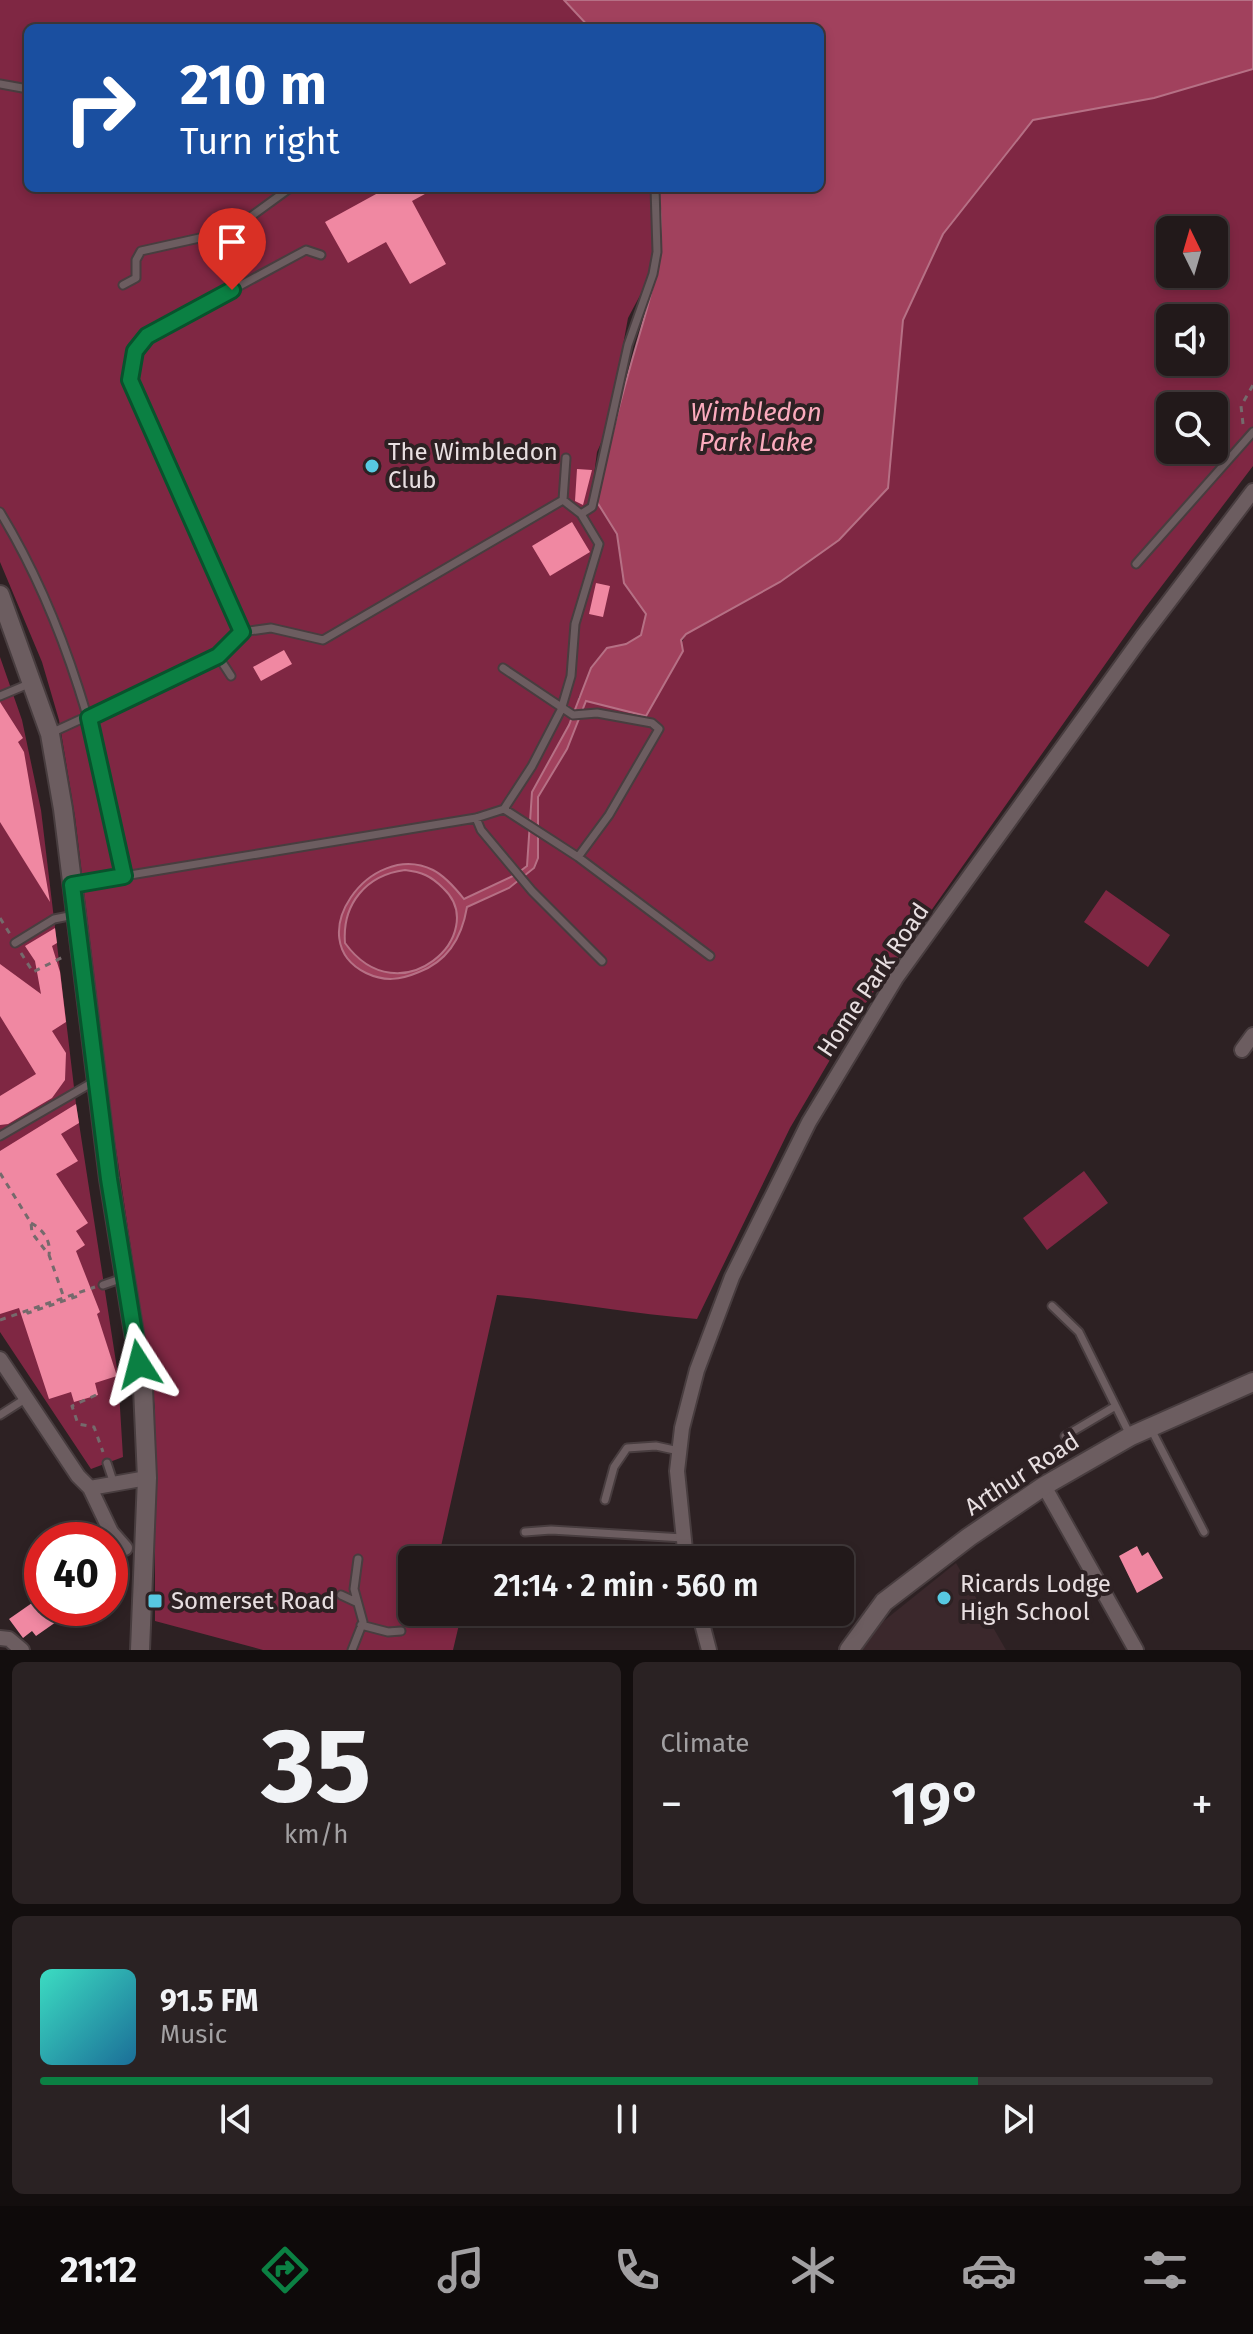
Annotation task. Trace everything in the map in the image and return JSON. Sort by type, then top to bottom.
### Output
[{"type":"street","name":"Home Park Road","points":[[684,1546],[679,1509],[679,1451],[697,1370],[732,1277],[850,1049],[896,978],[1142,637],[1253,491]]},
{"type":"street","points":[[0,595],[34,681],[50,734],[143,1388],[147,1478],[140,1650]]},
{"type":"street","points":[[1242,1050],[1253,1035]]},
{"type":"street","points":[[0,1359],[78,1476],[90,1488],[106,1522]]},
{"type":"street","name":"Arthur Road","points":[[849,1650],[884,1602],[969,1537],[1044,1486],[1131,1436],[1253,1382]]},
{"type":"street","points":[[90,1488],[147,1478]]},
{"type":"street","points":[[1044,1486],[1136,1650]]},
{"type":"street","points":[[703,1626],[709,1650]]},
{"type":"street","points":[[0,1638],[9,1639],[22,1650]]},
{"type":"lane","points":[[0,84],[24,88]]},
{"type":"lane","points":[[123,285],[136,278],[136,260],[141,251],[231,231],[285,192]]},
{"type":"lane","points":[[581,514],[592,507],[628,345],[653,274],[658,204],[656,192]]},
{"type":"lane","points":[[242,632],[134,396],[130,380],[133,358],[139,344],[171,322],[306,250],[321,255]]},
{"type":"lane","points":[[1136,564],[1250,434]]},
{"type":"lane","points":[[563,500],[566,458]]},
{"type":"lane","points":[[72,885],[476,818],[504,809],[532,766],[561,710],[571,676],[575,624],[599,544],[581,514],[563,500]]},
{"type":"lane","points":[[50,734],[218,656],[242,632],[271,628],[323,640],[563,500]]},
{"type":"lane","points":[[0,512],[26,554],[89,718],[124,876]]},
{"type":"lane","points":[[218,656],[231,676]]},
{"type":"lane","points":[[503,668],[561,710],[573,715],[597,713],[628,718],[652,723],[659,729],[609,815],[578,857]]},
{"type":"lane","points":[[524,683],[527,673]]},
{"type":"lane","points":[[0,696],[34,681]]},
{"type":"lane","points":[[504,809],[578,857],[710,956]]},
{"type":"lane","points":[[476,818],[481,830],[525,881],[602,961]]},
{"type":"lane","points":[[15,943],[54,919],[75,915]]},
{"type":"lane","points":[[0,1136],[97,1079]]},
{"type":"lane","points":[[103,1285],[125,1277]]},
{"type":"lane","points":[[1052,1306],[1079,1332],[1131,1436]]},
{"type":"lane","points":[[0,1415],[27,1398]]},
{"type":"lane","points":[[1065,1436],[1114,1407]]},
{"type":"lane","points":[[1150,1427],[1204,1532]]},
{"type":"lane","points":[[605,1500],[614,1467],[627,1448],[656,1446],[679,1451]]},
{"type":"lane","points":[[107,1463],[115,1486]]},
{"type":"lane","points":[[525,1532],[551,1530],[683,1538]]},
{"type":"lane","points":[[352,1650],[361,1625],[354,1589],[358,1559]]},
{"type":"lane","points":[[341,1595],[357,1603]]},
{"type":"lane","points":[[361,1625],[388,1632],[401,1631]]},
{"type":"path","points":[[1250,434],[1241,406],[1253,385]]},
{"type":"path","points":[[15,943],[33,972],[59,957]]},
{"type":"path","points":[[0,1173],[31,1223],[32,1233],[49,1255],[65,1301]]},
{"type":"path","points":[[31,1223],[40,1228],[50,1245],[49,1255]]},
{"type":"path","points":[[0,1320],[65,1301],[77,1293],[103,1285]]},
{"type":"path","points":[[96,1395],[72,1406],[78,1424],[95,1429],[107,1463]]},
{"type":"shaded area","points":[[0,0],[564,0],[586,24],[24,24],[24,192],[653,192],[653,259],[645,286],[628,318],[608,427],[597,452],[591,498],[592,505],[597,502],[617,534],[624,583],[646,614],[641,635],[626,644],[607,648],[578,698],[645,716],[686,634],[780,582],[839,540],[888,488],[903,320],[943,234],[1033,120],[1154,98],[1253,69],[1253,466],[1145,608],[851,1024],[790,1128],[697,1319],[497,1295],[441,1546],[398,1546],[398,1626],[459,1626],[453,1650],[263,1650],[155,1621],[155,1408],[112,1122],[75,817],[59,720],[42,662],[0,562]]},
{"type":"shaded area","points":[[0,657],[22,720],[41,810],[76,1104],[118,1375],[123,1457],[91,1469],[0,1332]]},
{"type":"shaded area","points":[[1106,890],[1170,935],[1148,967],[1084,922]]},
{"type":"shaded area","points":[[1084,1171],[1108,1203],[1047,1250],[1023,1218]]},
{"type":"shaded area","name":"Ricards Lodge High School","points":[[956,1563],[1006,1650],[859,1650],[870,1632]]},
{"type":"water","name":"Wimbledon Park Lake","points":[[564,0],[1253,0],[1253,69],[1154,98],[1033,120],[943,234],[903,320],[888,488],[839,540],[780,582],[686,634],[681,640],[683,651],[646,716],[586,701],[567,749],[538,797],[538,858],[534,868],[509,888],[467,907],[452,947],[429,967],[392,979],[366,973],[347,958],[339,939],[341,918],[351,898],[366,880],[387,868],[409,864],[433,870],[464,899],[515,875],[527,866],[532,792],[569,725],[591,668],[607,648],[626,644],[641,635],[646,614],[624,583],[617,534],[597,502],[655,277],[661,233],[658,192],[824,192],[824,24],[586,24]],"holes":[[[405,870],[421,873],[443,888],[455,906],[456,926],[448,945],[433,961],[413,971],[390,973],[367,964],[345,943],[345,929],[352,904],[368,885],[379,878]]]},
{"type":"building","points":[[380,192],[429,192],[412,201],[446,264],[410,284],[386,242],[348,263],[325,222]]},
{"type":"building","points":[[577,469],[592,470],[583,505],[575,501]]},
{"type":"building","points":[[572,522],[590,552],[550,576],[532,546]]},
{"type":"building","points":[[596,583],[610,586],[603,617],[589,614]]},
{"type":"building","points":[[284,650],[292,664],[261,681],[253,667]]},
{"type":"building","points":[[0,702],[23,738],[18,742],[24,752],[50,902],[0,822]]},
{"type":"building","points":[[55,928],[57,943],[52,946],[60,972],[66,1022],[52,1031],[66,1053],[65,1080],[52,1098],[8,1124],[0,1125],[0,1096],[36,1074],[0,1016],[0,964],[41,994],[35,961],[25,946]]},
{"type":"building","points":[[76,1104],[79,1123],[61,1134],[78,1161],[56,1174],[88,1223],[76,1231],[85,1245],[76,1251],[100,1312],[97,1314],[117,1376],[95,1383],[98,1395],[74,1402],[71,1392],[49,1399],[19,1308],[0,1314],[0,1151]]},
{"type":"building","points":[[1137,1546],[1142,1556],[1148,1552],[1163,1578],[1137,1593],[1119,1556]]},
{"type":"building","points":[[24,1609],[24,1626],[50,1626],[36,1636],[32,1631],[23,1638],[9,1619]]},
{"type":"place","name":"The Wimbledon Club","points":[[372,466]]},
{"type":"place","name":"Ricards Lodge High School","points":[[944,1598]]},
{"type":"place","name":"Somerset Road","points":[[155,1601]]},
{"type":"route","points":[[139,1364],[109,1179],[72,885],[124,876],[112,808],[89,718],[218,656],[242,632],[134,396],[130,380],[135,351],[147,336],[232,290]]}]
